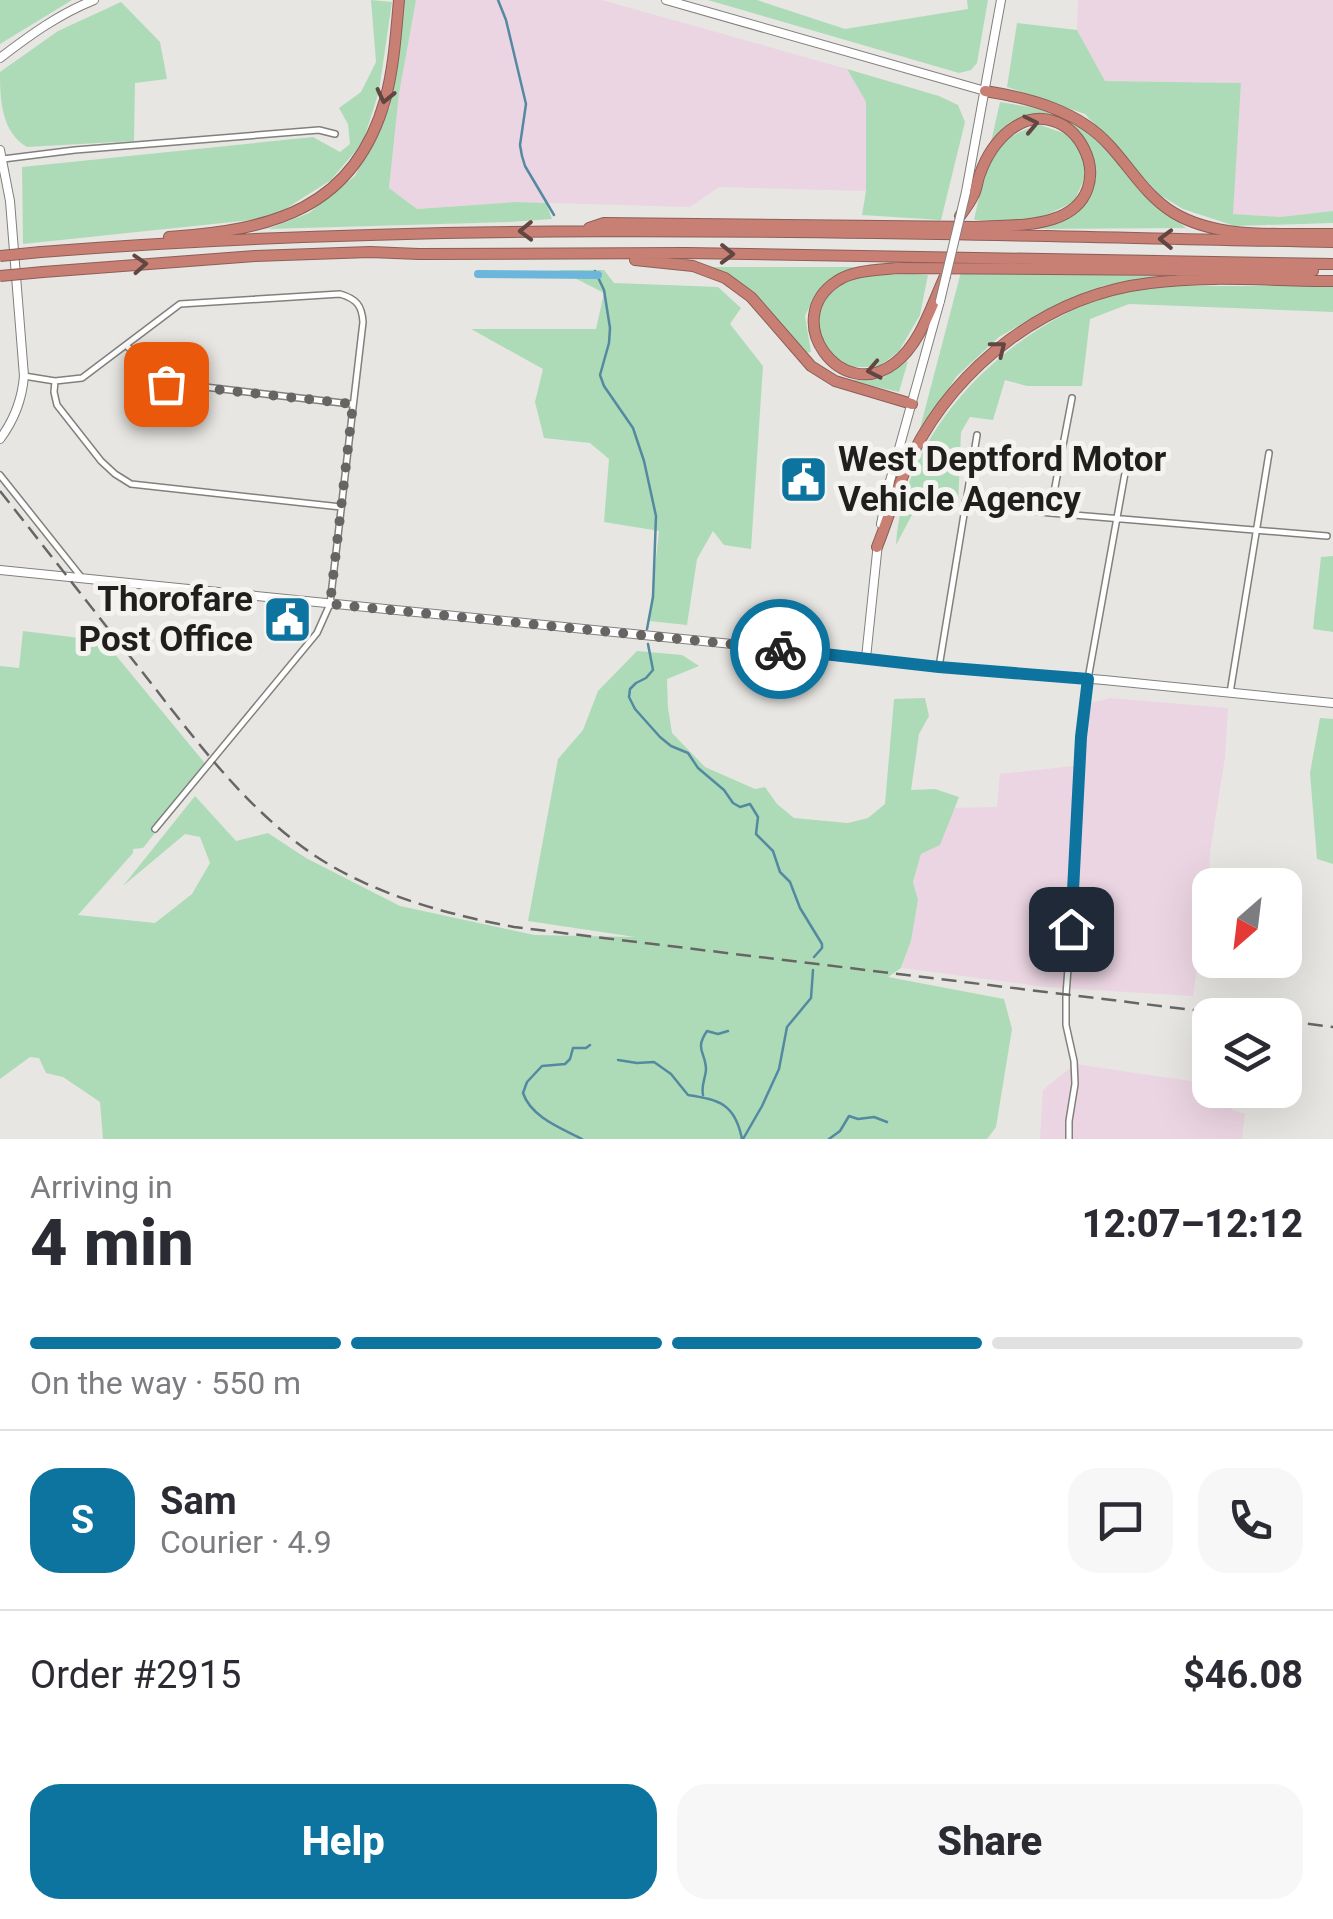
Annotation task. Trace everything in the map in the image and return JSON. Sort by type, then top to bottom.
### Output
[{"type":"highway","points":[[112,247],[142,239],[215,232],[273,221],[293,214],[343,177],[364,149],[387,94],[399,0]]},
{"type":"highway","points":[[985,90],[1062,112],[1091,127],[1156,201],[1176,215],[1205,226],[1240,232],[1333,234]]},
{"type":"highway","points":[[578,231],[604,223],[976,227],[1054,219],[1080,202],[1088,182],[1088,156],[1079,139],[1064,126],[1044,120],[1025,122],[1009,131],[994,145],[960,216]]},
{"type":"highway","points":[[0,256],[404,233],[578,231],[1333,242]]},
{"type":"highway","points":[[0,276],[326,252],[1333,265]]},
{"type":"highway","points":[[420,254],[466,261],[644,260],[693,266],[738,286],[811,366],[835,381],[912,404]]},
{"type":"highway","points":[[947,271],[937,301],[917,338],[892,366],[874,373],[854,373],[837,367],[823,354],[813,323],[822,294],[838,279],[862,272],[897,268],[1315,271],[1333,265]]},
{"type":"highway","points":[[877,547],[911,457],[938,411],[994,350],[1025,329],[1078,302],[1147,283],[1194,279],[1333,282]]},
{"type":"main road","points":[[0,58],[38,29],[94,0]]},
{"type":"main road","points":[[666,0],[985,90]]},
{"type":"main road","points":[[970,193],[1001,0]]},
{"type":"main road","points":[[0,439],[15,416],[24,376],[10,200],[2,154]]},
{"type":"main road","points":[[947,271],[960,216]]},
{"type":"main road","points":[[866,658],[877,547],[890,480],[937,301]]},
{"type":"main road","points":[[0,570],[939,667],[1333,703]]},
{"type":"street","points":[[2,154],[319,130],[335,134]]},
{"type":"street","points":[[24,376],[82,378],[180,304],[340,294],[356,301],[362,310],[330,604],[316,633],[155,828]]},
{"type":"street","points":[[127,346],[158,380],[170,385],[353,404]]},
{"type":"street","points":[[55,380],[57,404],[101,461],[130,484],[341,507]]},
{"type":"street","points":[[1050,512],[1072,398]]},
{"type":"street","points":[[939,667],[977,435]]},
{"type":"street","points":[[1230,693],[1269,453]]},
{"type":"street","points":[[1069,1139],[1074,1061],[1066,1025],[1066,995],[1081,737],[1128,462]]},
{"type":"street","points":[[0,474],[82,578]]},
{"type":"street","points":[[966,502],[1326,536]]},
{"type":"shaded area","points":[[416,0],[602,0],[847,69],[866,102],[866,191],[719,187],[690,207],[516,202],[417,209],[389,188],[399,94]]},
{"type":"shaded area","points":[[1078,0],[1333,0],[1333,211],[1280,217],[1232,214],[1241,83],[1105,81],[1077,30]]},
{"type":"shaded area","points":[[1111,698],[1228,708],[1209,868],[1192,868],[1193,996],[1046,987],[902,968],[918,900],[913,882],[921,854],[952,808],[997,807],[1000,774],[1082,765],[1085,704]]},
{"type":"shaded area","points":[[1075,1064],[1192,1081],[1192,1108],[1232,1108],[1245,1114],[1242,1139],[1040,1139],[1043,1090]]},
{"type":"green space","points":[[0,0],[72,0],[0,44]]},
{"type":"green space","points":[[371,0],[392,2],[379,91],[363,142],[331,180],[271,218],[23,244],[22,167],[313,137],[340,152],[350,144],[348,124],[339,108],[361,92],[376,62]]},
{"type":"green space","points":[[404,0],[416,0],[399,94],[389,188],[417,209],[546,203],[552,219],[268,229],[309,213],[355,176],[390,107]]},
{"type":"green space","points":[[708,0],[757,0],[845,29],[968,9],[967,0],[988,0],[977,63],[971,70],[959,73]]},
{"type":"green space","points":[[121,2],[160,42],[167,79],[135,83],[134,141],[27,147],[18,141],[7,124],[0,72],[58,31]]},
{"type":"green space","points":[[1017,23],[1077,30],[1105,81],[1241,83],[1233,214],[1280,217],[1333,211],[1333,223],[1235,226],[1183,209],[1160,195],[1085,114],[1007,87]]},
{"type":"green space","points":[[847,69],[958,105],[965,122],[941,220],[862,215],[866,191],[866,102]]},
{"type":"green space","points":[[1000,102],[1070,119],[1102,144],[1140,190],[1186,228],[1042,229],[1083,205],[1093,189],[1096,171],[1092,153],[1083,137],[1052,117],[1033,115],[1014,120],[991,142]]},
{"type":"green space","points":[[1040,125],[1066,134],[1084,153],[1084,179],[1074,202],[1026,221],[974,220],[986,173],[999,148],[1022,131]]},
{"type":"green space","points":[[711,267],[853,267],[816,293],[805,316],[811,352],[805,353],[755,292]]},
{"type":"green space","points":[[559,270],[604,270],[614,283],[718,287],[741,308],[730,324],[763,366],[751,549],[724,545],[713,531],[697,559],[687,625],[649,621],[659,531],[604,522],[609,459],[590,443],[544,438],[535,402],[543,369],[471,329],[596,329],[604,293]]},
{"type":"green space","points":[[961,272],[1159,276],[1103,286],[1042,312],[999,337],[957,376],[919,432]]},
{"type":"green space","points":[[928,275],[920,315],[899,351],[879,367],[848,367],[832,356],[819,339],[816,319],[827,297],[861,276]]},
{"type":"green space","points":[[1166,286],[1333,286],[1333,312],[1129,304],[1090,319],[1082,386],[1027,386],[1005,380],[993,420],[970,417],[961,432],[958,507],[930,481],[896,545],[903,504],[917,464],[964,392],[996,361],[1067,313],[1105,297]]},
{"type":"green space","points":[[908,361],[899,392],[847,380],[881,379]]},
{"type":"green space","points":[[1333,556],[1333,632],[1313,629],[1321,557]]},
{"type":"green space","points":[[23,631],[104,641],[208,767],[143,848],[133,849],[78,915],[155,923],[192,894],[210,863],[200,837],[185,834],[123,886],[195,796],[236,841],[268,833],[306,858],[400,906],[534,935],[635,937],[528,921],[558,759],[583,730],[598,691],[637,651],[682,655],[699,666],[667,679],[672,733],[705,767],[755,789],[765,787],[794,818],[848,823],[868,818],[885,804],[894,699],[925,698],[929,716],[919,734],[911,790],[935,789],[959,797],[940,845],[921,854],[913,882],[918,900],[911,941],[901,968],[888,977],[1004,999],[1012,1029],[996,1127],[987,1139],[103,1139],[100,1102],[63,1077],[46,1073],[39,1058],[30,1057],[0,1079],[0,666],[19,668]]},
{"type":"green space","points":[[1320,718],[1333,719],[1333,864],[1317,859],[1310,773]]},
{"type":"waterway","points":[[498,0],[526,104],[522,156],[554,215]]},
{"type":"waterway","points":[[595,271],[604,290],[610,328],[600,375],[633,428],[656,516],[653,597],[647,629]]},
{"type":"waterway","points":[[478,274],[598,275]]},
{"type":"waterway","points":[[648,644],[653,670],[630,689],[635,709],[660,737],[688,753],[733,803],[740,807],[750,804],[758,817],[756,834],[773,851],[780,872],[790,882],[800,908],[822,944],[814,957]]},
{"type":"waterway","points":[[743,1139],[779,1069],[787,1027],[811,998],[813,970]]},
{"type":"waterway","points":[[703,1095],[703,1037],[707,1031],[728,1031]]},
{"type":"waterway","points":[[582,1139],[540,1115],[523,1093],[527,1082],[542,1066],[565,1064],[573,1048],[590,1045]]},
{"type":"waterway","points":[[618,1060],[654,1062],[671,1074],[688,1095],[724,1106],[735,1118],[742,1139]]},
{"type":"waterway","points":[[829,1139],[840,1131],[849,1116],[887,1122]]},
{"type":"railway","points":[[0,491],[226,776],[294,841],[366,883],[438,910],[514,927],[1192,1010]]},
{"type":"railway","points":[[1302,1023],[1333,1027]]},
{"type":"way so far","points":[[166,384],[353,404],[330,604],[780,649]]},
{"type":"place","name":"West Deptford Motor Vehicle Agency","points":[[803,479]]},
{"type":"place","name":"Thorofare Post Office","points":[[288,619]]},
{"type":"route","points":[[780,649],[1088,679],[1081,737],[1071,929]]}]
